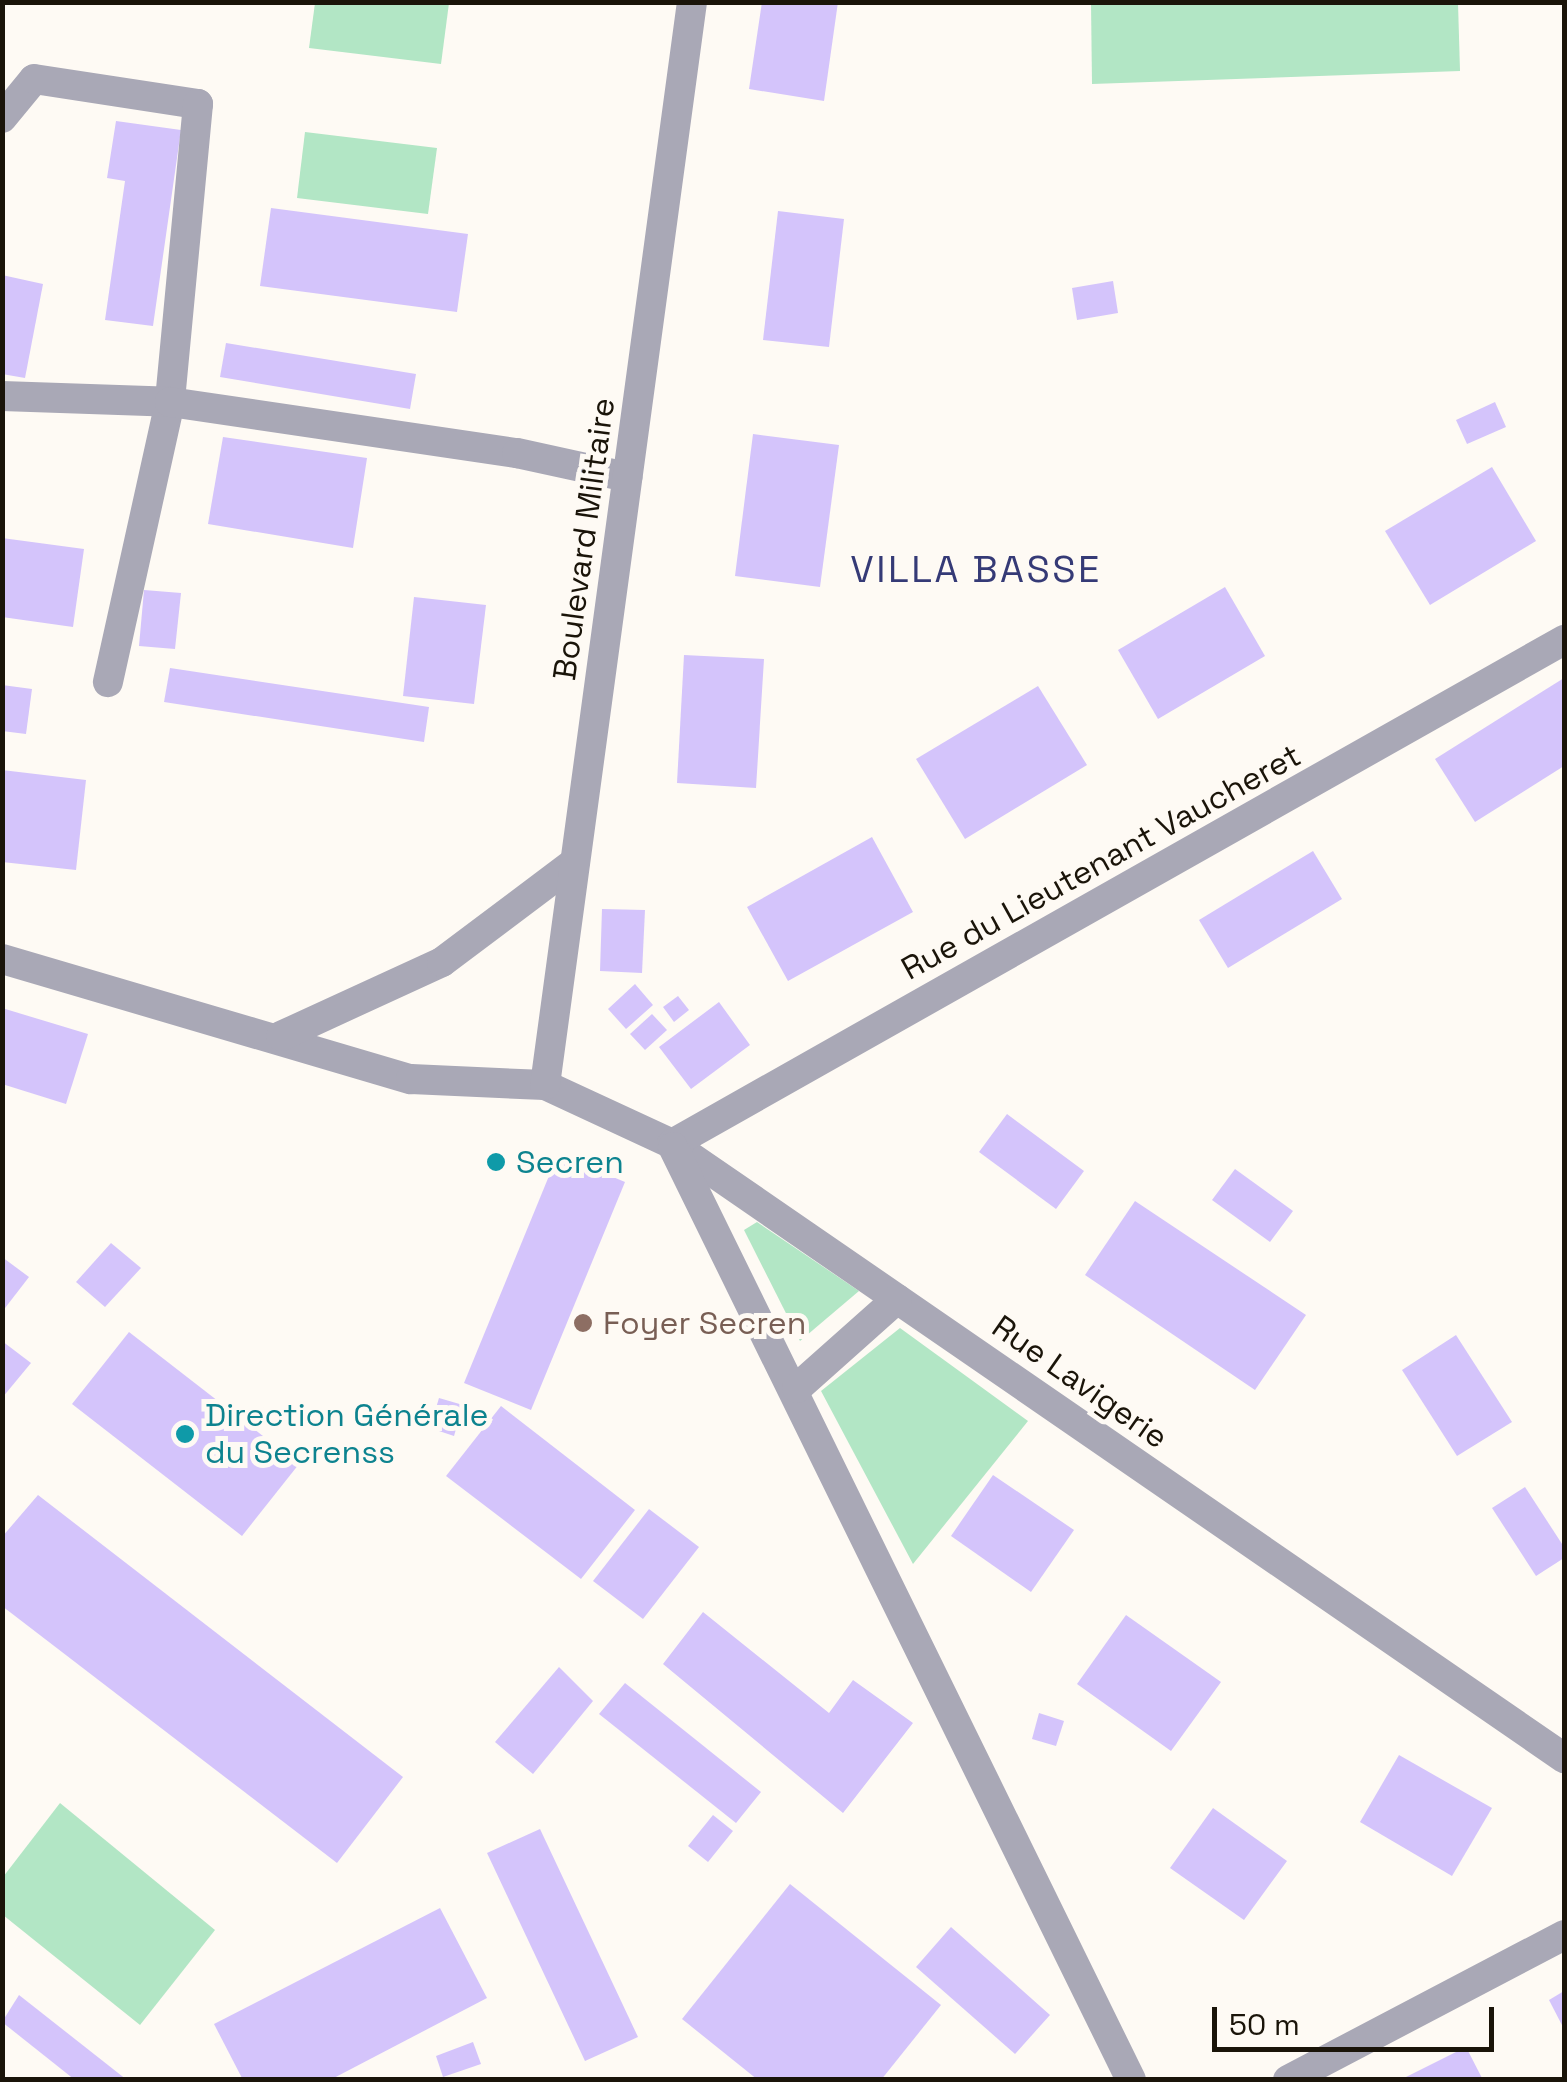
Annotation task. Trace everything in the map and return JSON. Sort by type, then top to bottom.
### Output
[{"type":"street","name":"Boulevard Militaire","points":[[545,1085],[692,2]]},
{"type":"street","points":[[2,118],[34,79],[198,104],[170,402],[108,682]]},
{"type":"street","points":[[2,396],[170,402],[517,454],[628,477]]},
{"type":"street","name":"Rue du Lieutenant Vaucheret","points":[[672,1144],[1564,640]]},
{"type":"street","points":[[281,1036],[442,962],[575,862]]},
{"type":"street","points":[[2,959],[281,1036],[411,1079],[545,1085]]},
{"type":"street","name":"Rue Lavigerie","points":[[545,1085],[672,1144],[1564,1758]]},
{"type":"street","points":[[672,1144],[797,1388],[1131,2080]]},
{"type":"street","points":[[797,1388],[897,1299]]},
{"type":"street","points":[[1288,2080],[1564,1935]]},
{"type":"green space","points":[[315,3],[449,3],[441,64],[309,48]]},
{"type":"green space","points":[[1091,3],[1458,3],[1460,71],[1092,84]]},
{"type":"green space","points":[[305,132],[437,148],[428,214],[297,198]]},
{"type":"green space","points":[[757,1222],[859,1291],[800,1341],[744,1230]]},
{"type":"green space","points":[[900,1328],[1028,1421],[913,1564],[821,1391]]},
{"type":"green space","points":[[60,1803],[215,1930],[140,2025],[3,1915],[3,1877]]},
{"type":"building","points":[[762,2],[838,2],[824,101],[749,89]]},
{"type":"building","points":[[116,121],[181,130],[153,326],[105,320],[125,181],[107,178]]},
{"type":"building","points":[[271,208],[468,234],[457,312],[260,286]]},
{"type":"building","points":[[778,211],[844,219],[829,347],[763,340]]},
{"type":"building","points":[[2,275],[43,284],[25,378],[2,374]]},
{"type":"building","points":[[1113,281],[1118,313],[1077,320],[1072,288]]},
{"type":"building","points":[[226,343],[416,374],[410,409],[220,377]]},
{"type":"building","points":[[1495,402],[1506,427],[1467,444],[1456,420]]},
{"type":"building","points":[[753,434],[839,445],[820,587],[735,576]]},
{"type":"building","points":[[223,437],[367,458],[353,548],[208,524]]},
{"type":"building","points":[[1492,467],[1536,541],[1430,605],[1385,531]]},
{"type":"building","points":[[2,538],[84,549],[73,627],[2,617]]},
{"type":"building","points":[[1225,587],[1265,656],[1158,719],[1118,650]]},
{"type":"building","points":[[144,590],[181,593],[175,649],[139,646]]},
{"type":"building","points":[[414,597],[486,605],[474,704],[403,696]]},
{"type":"building","points":[[684,655],[764,659],[756,788],[677,783]]},
{"type":"building","points":[[170,668],[429,707],[424,742],[164,702]]},
{"type":"building","points":[[1564,678],[1564,766],[1475,822],[1435,759]]},
{"type":"building","points":[[2,685],[32,689],[26,734],[2,731]]},
{"type":"building","points":[[1038,686],[1087,765],[965,839],[916,759]]},
{"type":"building","points":[[2,770],[86,780],[76,870],[2,862]]},
{"type":"building","points":[[872,837],[913,912],[788,981],[747,907]]},
{"type":"building","points":[[1313,851],[1342,899],[1228,968],[1199,920]]},
{"type":"building","points":[[602,909],[645,910],[642,973],[600,971]]},
{"type":"building","points":[[635,984],[653,1005],[626,1029],[608,1009]]},
{"type":"building","points":[[678,996],[689,1010],[674,1022],[663,1007]]},
{"type":"building","points":[[719,1002],[750,1045],[691,1089],[659,1047]]},
{"type":"building","points":[[2,1008],[88,1034],[66,1104],[2,1084]]},
{"type":"building","points":[[652,1014],[667,1030],[645,1050],[630,1034]]},
{"type":"building","points":[[1007,1114],[1084,1171],[1056,1209],[979,1152]]},
{"type":"building","points":[[558,1154],[625,1182],[531,1410],[464,1383]]},
{"type":"building","points":[[1235,1169],[1293,1211],[1270,1242],[1212,1200]]},
{"type":"building","points":[[1135,1201],[1306,1315],[1255,1390],[1085,1275]]},
{"type":"building","points":[[111,1243],[141,1268],[105,1307],[76,1282]]},
{"type":"building","points":[[2,1257],[29,1277],[2,1312]]},
{"type":"building","name":"Direction Générale du Secrenss","points":[[129,1332],[299,1464],[242,1536],[72,1404]]},
{"type":"building","points":[[1456,1335],[1512,1422],[1457,1456],[1402,1370]]},
{"type":"building","points":[[2,1341],[31,1363],[2,1398]]},
{"type":"building","points":[[439,1398],[463,1405],[454,1436],[430,1428]]},
{"type":"building","points":[[501,1406],[635,1510],[581,1579],[446,1476]]},
{"type":"building","points":[[993,1475],[1074,1530],[1031,1592],[951,1536]]},
{"type":"building","points":[[1525,1487],[1564,1547],[1564,1558],[1536,1576],[1492,1508]]},
{"type":"building","points":[[38,1495],[403,1777],[337,1863],[2,1606],[2,1537]]},
{"type":"building","points":[[649,1509],[699,1547],[643,1619],[593,1581]]},
{"type":"building","points":[[703,1612],[829,1713],[853,1680],[913,1723],[843,1813],[663,1664]]},
{"type":"building","points":[[1126,1615],[1221,1682],[1171,1751],[1077,1684]]},
{"type":"building","points":[[559,1667],[593,1701],[533,1774],[495,1742]]},
{"type":"building","points":[[625,1683],[761,1792],[736,1823],[599,1714]]},
{"type":"building","points":[[1039,1713],[1064,1721],[1056,1746],[1032,1739]]},
{"type":"building","points":[[1399,1755],[1492,1808],[1452,1876],[1360,1822]]},
{"type":"building","points":[[1213,1808],[1287,1861],[1244,1920],[1170,1868]]},
{"type":"building","points":[[713,1815],[733,1831],[708,1862],[688,1846]]},
{"type":"building","points":[[540,1829],[638,2037],[585,2061],[487,1853]]},
{"type":"building","points":[[790,1884],[941,2005],[881,2080],[758,2080],[682,2019]]},
{"type":"building","points":[[440,1908],[487,1998],[330,2080],[243,2080],[214,2024]]},
{"type":"building","points":[[951,1927],[1050,2015],[1015,2054],[916,1967]]},
{"type":"building","points":[[1564,1991],[1564,2029],[1549,2000]]},
{"type":"building","points":[[19,1995],[127,2080],[75,2080],[2,2022]]},
{"type":"building","points":[[473,2042],[481,2064],[443,2077],[436,2056]]},
{"type":"building","points":[[1466,2047],[1483,2080],[1400,2080]]},
{"type":"place","name":"Secren","points":[[496,1162]]},
{"type":"place","name":"Foyer Secren","points":[[583,1323]]},
{"type":"place","name":"Direction Générale du Secrenss","points":[[185,1434]]},
{"type":"district","name":"VILLA BASSE","points":[[976,570]]}]
